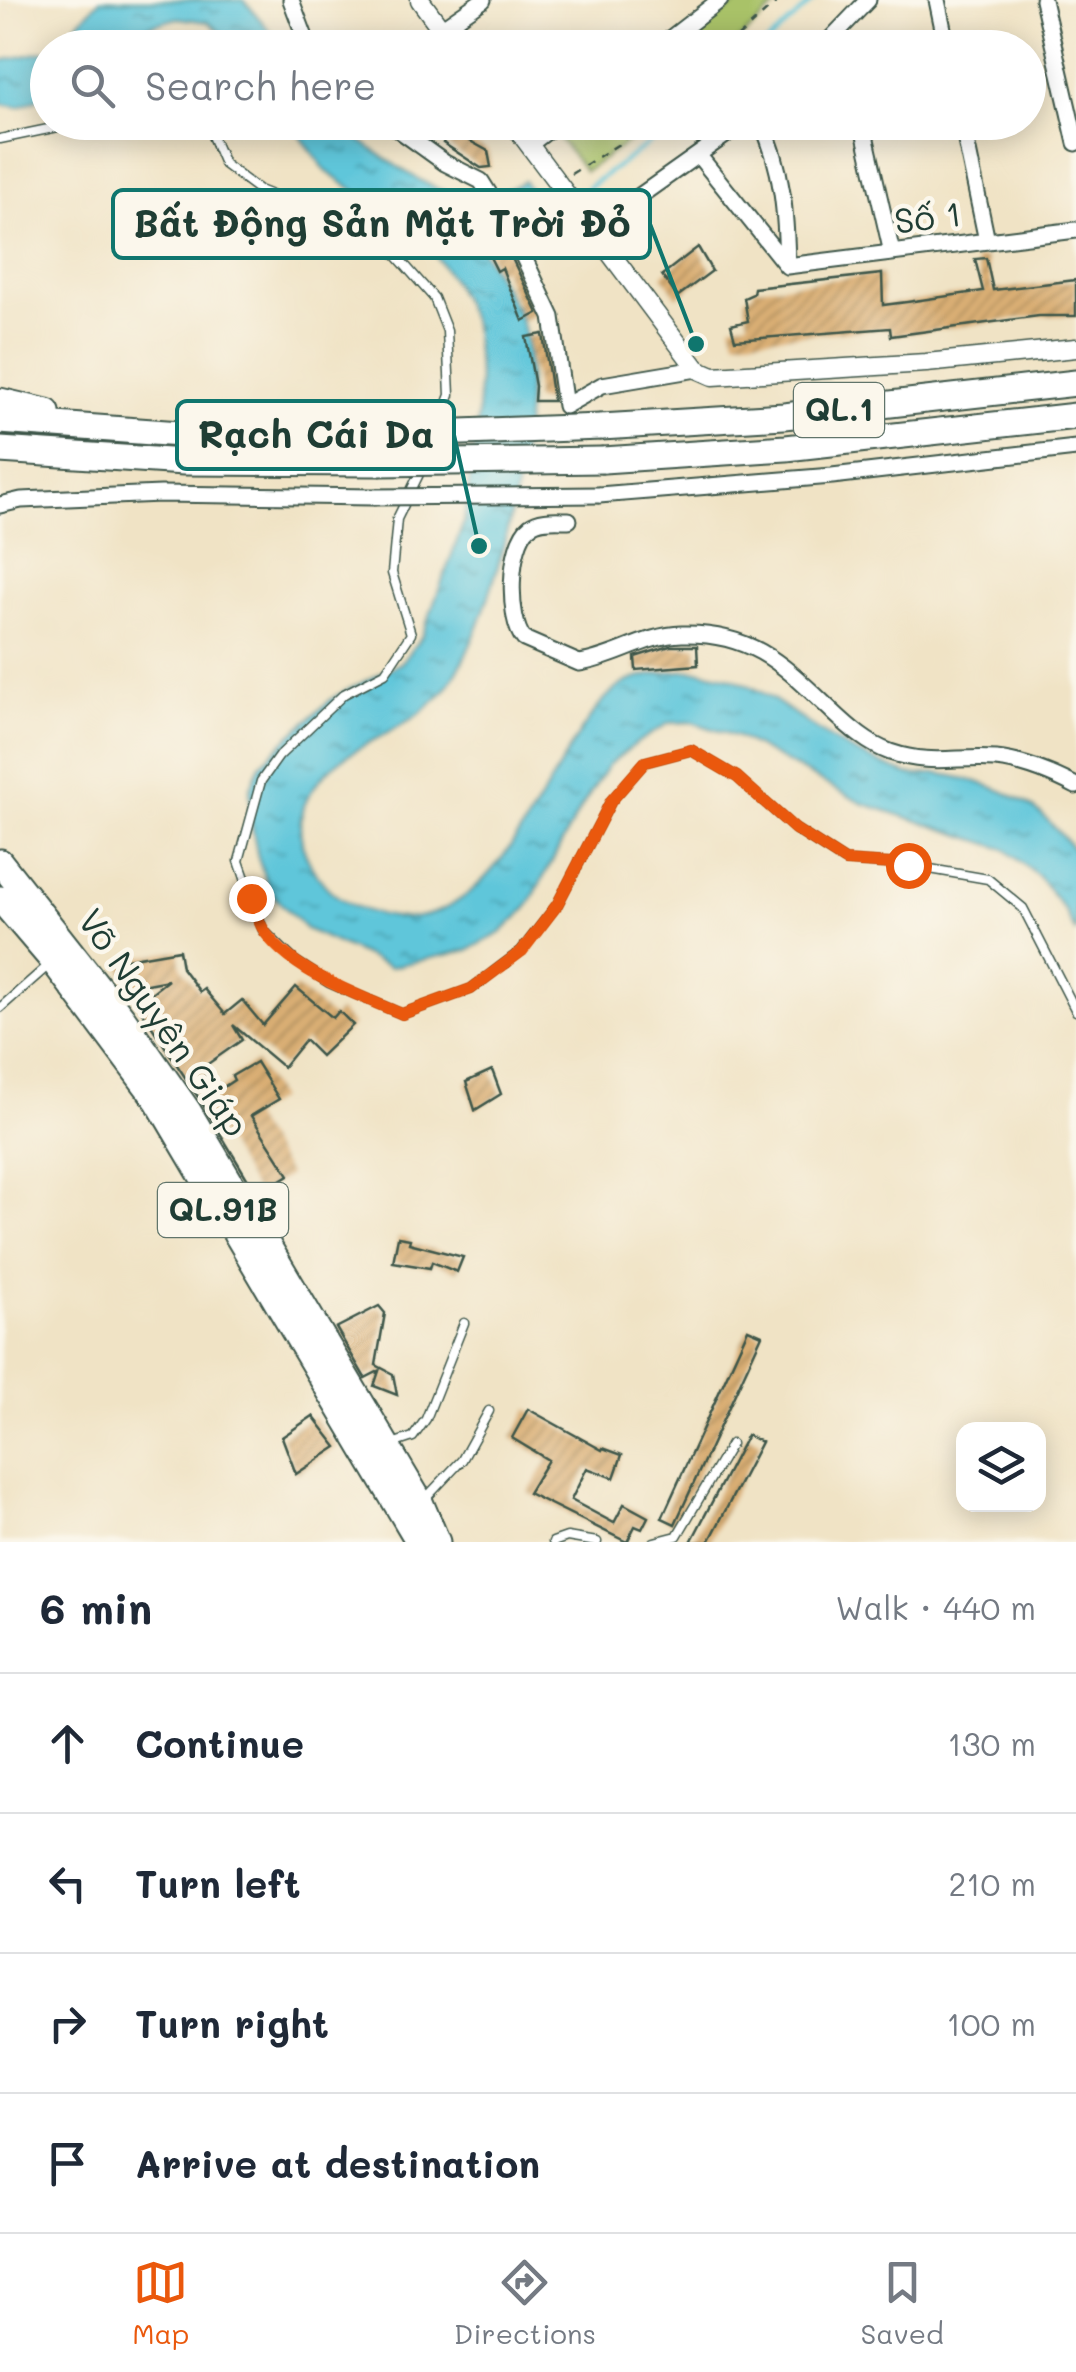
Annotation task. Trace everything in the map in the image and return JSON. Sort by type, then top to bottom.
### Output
[{"type":"highway","name":"QL.1","points":[[0,421],[180,434],[601,428],[784,416],[1076,383]]},
{"type":"highway","points":[[0,401],[180,434]]},
{"type":"highway","name":"QL.1","points":[[0,450],[184,462],[603,460],[786,448],[1076,416]]},
{"type":"highway","points":[[0,466],[50,459],[184,462]]},
{"type":"highway","name":"Võ Nguyên Giáp","points":[[0,862],[122,1017],[188,1111],[428,1539]]},
{"type":"highway","name":"Võ Nguyên Giáp","points":[[0,900],[53,961],[156,1100],[387,1446],[420,1502],[428,1539]]},
{"type":"street","points":[[291,0],[302,30]]},
{"type":"street","points":[[420,0],[441,29],[483,0]]},
{"type":"street","points":[[681,30],[720,0]]},
{"type":"street","points":[[840,28],[868,0]]},
{"type":"street","points":[[937,0],[943,30]]},
{"type":"street","points":[[1043,0],[1076,143]]},
{"type":"street","points":[[413,140],[445,163],[481,181],[507,222],[552,317],[565,406],[602,385],[662,378],[696,369]]},
{"type":"street","points":[[525,140],[696,369],[714,376],[742,377],[1076,348]]},
{"type":"street","points":[[529,145],[535,140]]},
{"type":"street","points":[[593,230],[720,140]]},
{"type":"street","points":[[769,140],[786,210],[787,266]]},
{"type":"street","points":[[866,140],[892,253]]},
{"type":"street","points":[[966,140],[987,241]]},
{"type":"street","points":[[699,156],[787,266]]},
{"type":"street","name":"Số 1","points":[[787,266],[1076,230]]},
{"type":"street","points":[[0,506],[21,500],[161,494],[599,495],[832,476],[1076,448]]},
{"type":"street","points":[[569,520],[539,521],[520,538],[514,557],[513,593],[518,632],[524,639],[579,663],[666,636],[736,638],[767,654],[854,730],[884,750],[929,762],[1002,760],[1046,771],[1076,786]]},
{"type":"lane","points":[[0,138],[30,132]]},
{"type":"lane","points":[[214,140],[224,164],[260,190],[350,226],[396,255],[434,298],[446,330],[450,395],[397,519],[392,573],[410,634],[385,673],[344,694],[279,756],[262,781],[239,861],[263,930],[294,960],[329,983],[402,1014],[471,989],[522,951],[557,905],[611,801],[645,762],[691,750],[737,777],[795,829],[845,861],[908,865],[988,879],[1023,908],[1076,1010]]},
{"type":"lane","points":[[0,1008],[53,961]]},
{"type":"lane","points":[[387,1446],[419,1431],[464,1323]]},
{"type":"lane","points":[[420,1502],[433,1494],[462,1460],[489,1411]]},
{"type":"lane","points":[[654,1542],[677,1536],[732,1444]]},
{"type":"lane","points":[[553,1542],[566,1537],[597,1542]]},
{"type":"path","points":[[746,30],[779,0]]},
{"type":"path","points":[[558,182],[624,140]]},
{"type":"green space","points":[[742,0],[783,0],[750,30],[701,30]]},
{"type":"green space","points":[[560,140],[630,140],[627,143],[585,171]]},
{"type":"water","points":[[100,0],[244,0],[269,30],[218,30],[208,22],[178,18],[142,30],[71,30]]},
{"type":"water","points":[[30,55],[30,102],[19,107],[0,104],[0,61]]},
{"type":"water","points":[[303,140],[359,140],[428,184],[458,195],[489,195],[524,181],[534,198],[476,237],[521,322],[528,371],[520,466],[496,572],[463,661],[444,691],[410,720],[335,765],[307,799],[301,822],[302,844],[317,875],[330,890],[350,904],[382,915],[418,917],[450,906],[479,884],[504,856],[583,728],[606,698],[634,679],[689,671],[719,674],[745,684],[840,744],[897,771],[977,782],[1035,809],[1076,852],[1076,933],[1039,877],[1005,849],[862,803],[738,737],[692,722],[669,723],[608,765],[527,908],[501,933],[468,950],[390,967],[306,929],[270,892],[258,858],[250,789],[260,765],[291,735],[334,697],[401,663],[422,636],[464,522],[479,381],[473,324],[454,283],[435,255],[391,216],[326,171]]},
{"type":"building","points":[[470,140],[488,151],[491,167],[481,168],[443,143]]},
{"type":"building","points":[[497,227],[538,313],[523,321],[502,268],[497,271],[479,235]]},
{"type":"building","points":[[698,247],[712,271],[677,297],[662,275]]},
{"type":"building","points":[[986,258],[993,290],[1076,280],[1076,316],[1039,316],[891,336],[890,328],[735,340],[731,325],[748,321],[744,298],[753,294],[754,288],[882,274],[883,305],[907,302],[983,291],[975,259]]},
{"type":"building","points":[[543,334],[553,401],[534,401],[526,337]]},
{"type":"building","points":[[670,646],[697,646],[698,665],[636,670],[635,657]]},
{"type":"building","points":[[179,950],[182,968],[200,992],[204,989],[225,1014],[242,1000],[263,1025],[296,987],[333,1018],[339,1011],[353,1025],[321,1056],[305,1040],[283,1067],[233,1025],[242,1040],[202,1068],[216,1092],[234,1080],[232,1076],[256,1062],[279,1099],[251,1116],[289,1175],[257,1195],[137,1004],[168,980],[126,988],[121,960]]},
{"type":"building","points":[[492,1070],[501,1094],[475,1110],[466,1082]]},
{"type":"building","points":[[398,1237],[463,1257],[457,1272],[432,1262],[430,1268],[393,1262]]},
{"type":"building","points":[[379,1306],[385,1313],[376,1365],[393,1374],[397,1395],[374,1386],[379,1371],[365,1378],[336,1328]]},
{"type":"building","points":[[748,1329],[762,1335],[675,1524],[662,1518]]},
{"type":"building","points":[[528,1409],[602,1450],[622,1455],[614,1478],[587,1468],[571,1500],[614,1523],[624,1504],[648,1517],[642,1529],[635,1526],[627,1542],[528,1493],[548,1460],[512,1438]]},
{"type":"building","points":[[313,1416],[337,1447],[296,1474],[282,1437]]},
{"type":"building","points":[[747,1435],[761,1442],[709,1542],[691,1542]]},
{"type":"waterway","points":[[782,30],[814,0]]},
{"type":"waterway","points":[[587,188],[654,140]]},
{"type":"place","name":"Bất Động Sản Mặt Trời Đỏ","points":[[696,344]]},
{"type":"place","name":"Rạch Cái Da","points":[[479,546]]},
{"type":"route","points":[[251,898],[263,930],[294,960],[329,983],[402,1014],[471,989],[522,951],[557,905],[611,801],[645,762],[691,750],[737,777],[795,829],[845,861],[908,865]]}]
